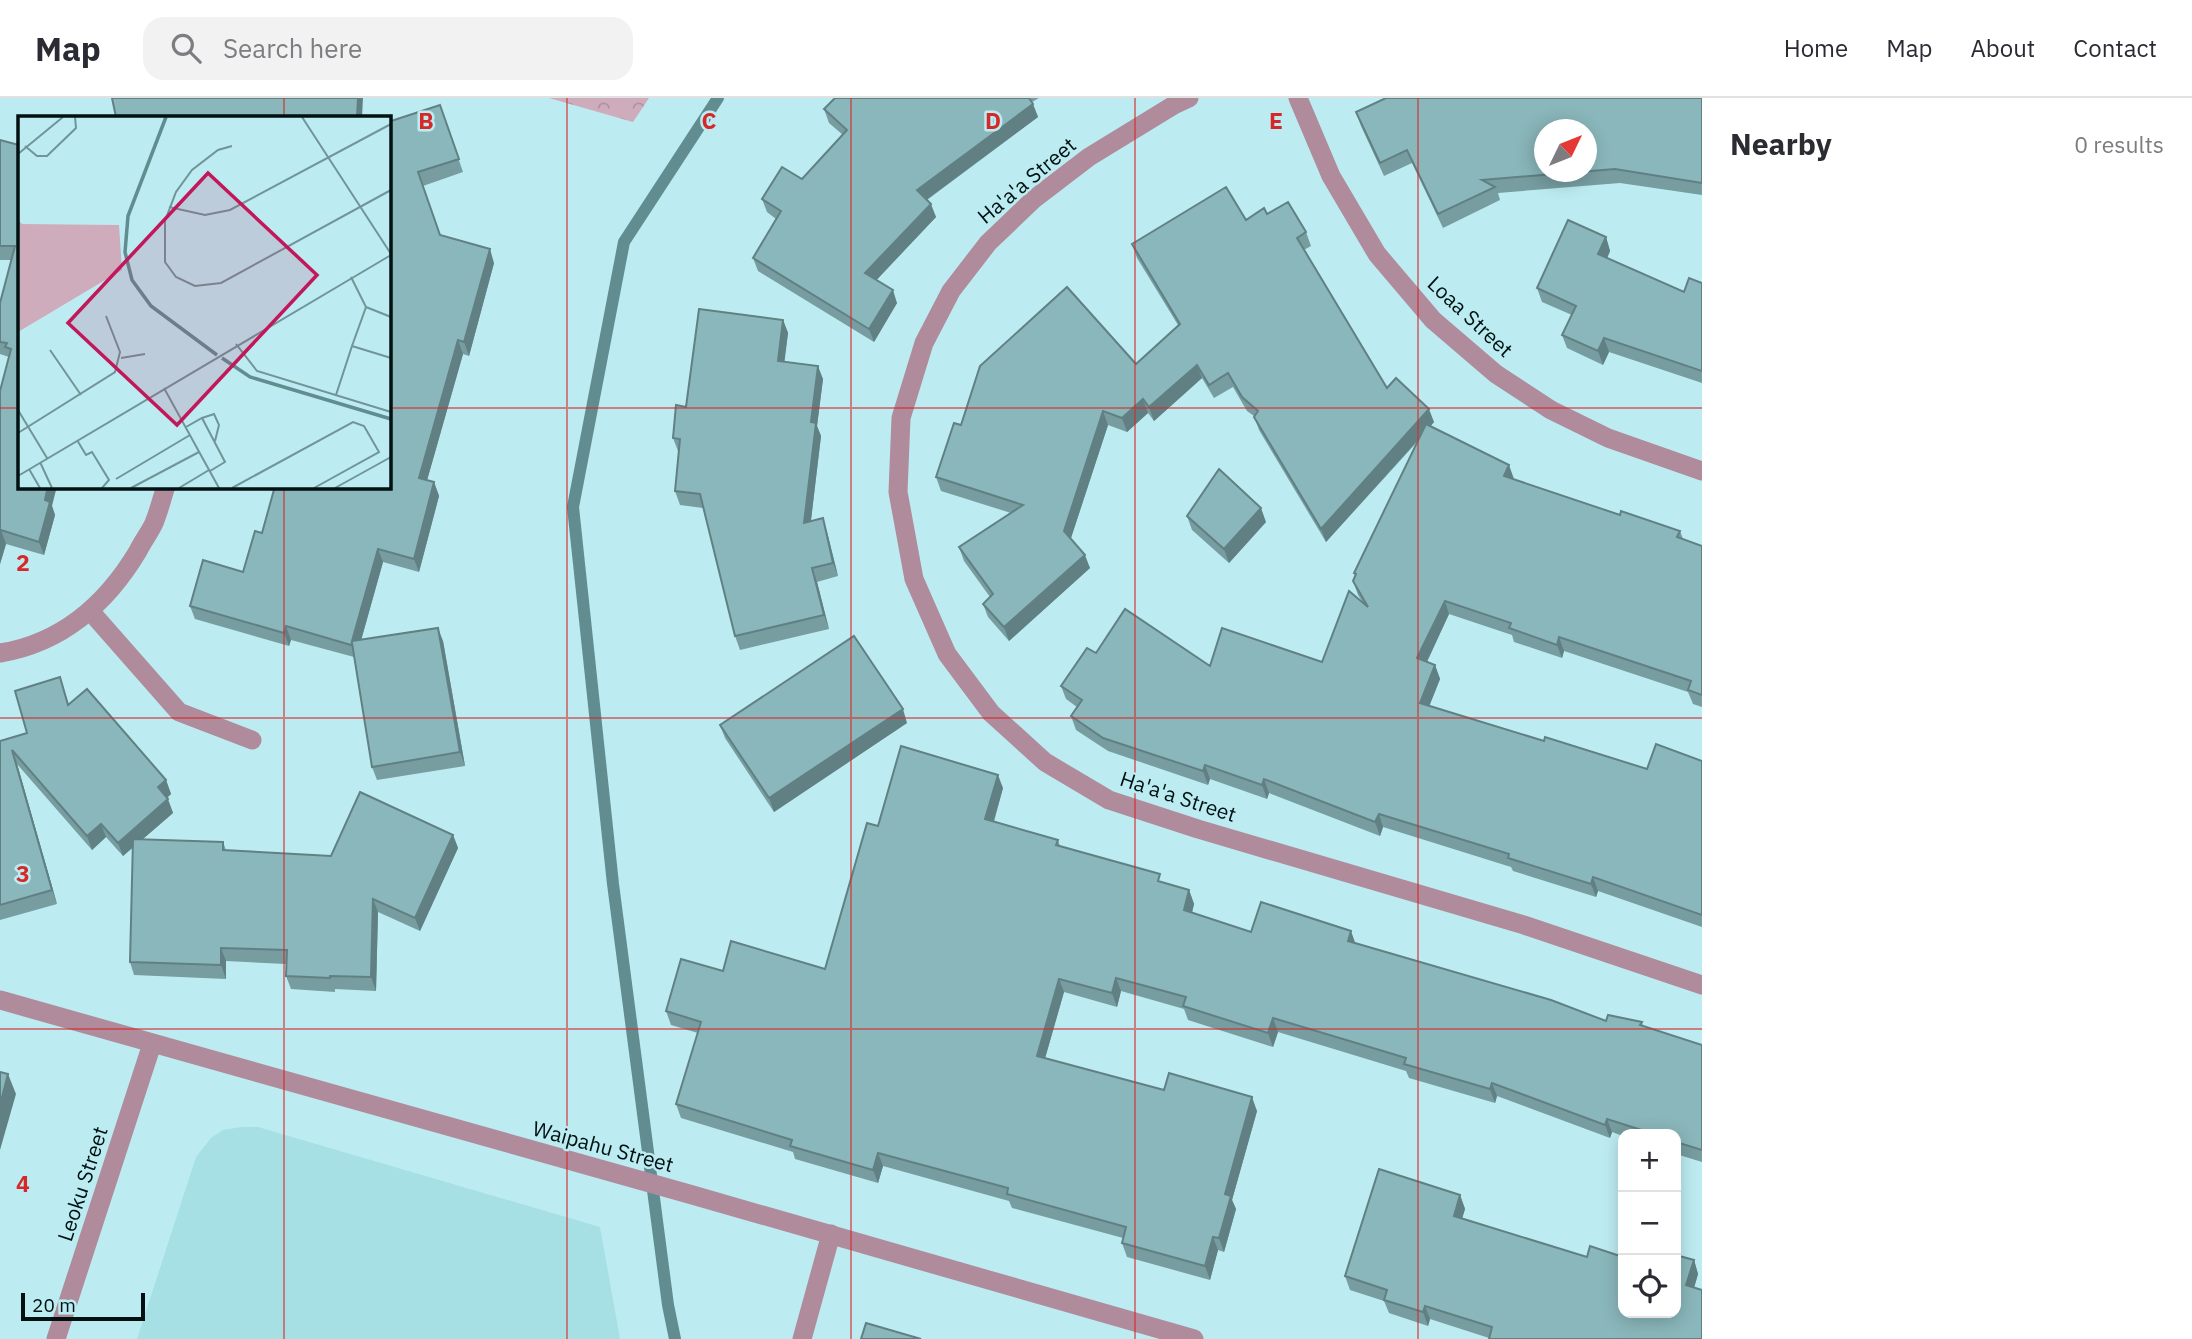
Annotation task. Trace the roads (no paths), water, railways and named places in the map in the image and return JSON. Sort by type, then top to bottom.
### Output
[{"type":"street","name":"Ha'a'a Street","points":[[1189,98],[1089,157],[1034,200],[988,243],[951,291],[924,343],[901,418],[898,492],[914,579],[947,654],[991,713],[1036,754],[1109,800],[1524,925],[1702,985]]},
{"type":"street","name":"Loaa Street","points":[[1298,98],[1331,176],[1377,254],[1433,320],[1496,374],[1551,410],[1608,438],[1702,471]]},
{"type":"street","points":[[0,653],[19,650],[58,634],[90,611],[123,576],[154,523],[165,488]]},
{"type":"street","points":[[90,611],[179,712],[252,740]]},
{"type":"street","name":"Waipahu Street","points":[[0,1000],[1194,1339]]},
{"type":"street","name":"Leoku Street","points":[[56,1339],[152,1044]]},
{"type":"street","points":[[802,1339],[831,1234]]},
{"type":"waterway","points":[[675,1339],[668,1305],[613,884],[573,507],[624,242],[718,98]]}]
